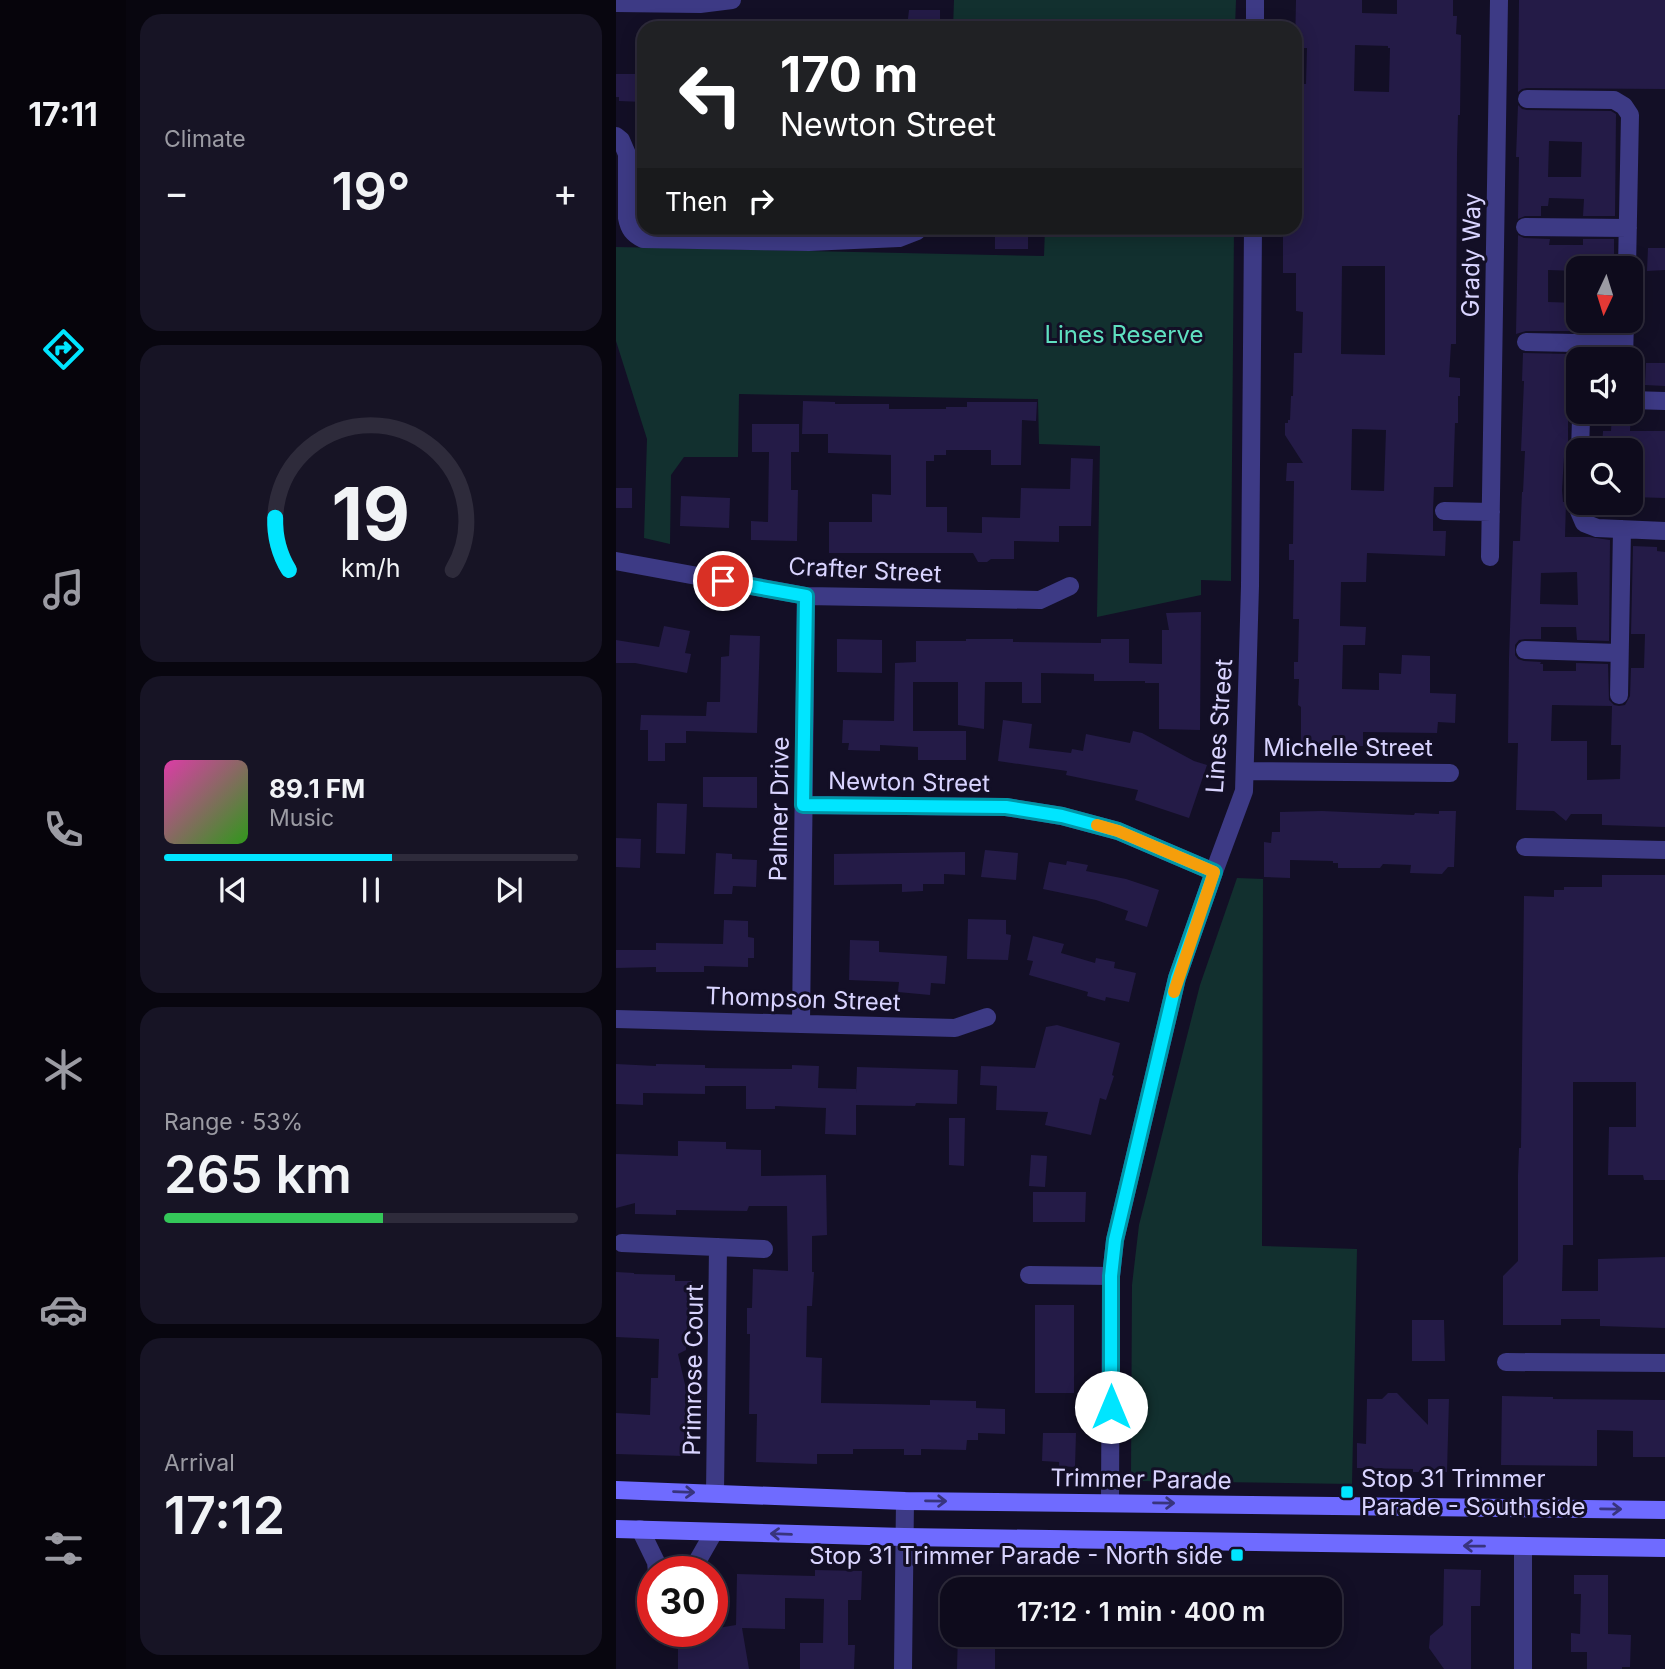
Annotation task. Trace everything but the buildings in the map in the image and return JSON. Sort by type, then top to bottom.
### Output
[{"type":"main road","name":"Trimmer Parade","points":[[616,1490],[905,1501],[1665,1510]]},
{"type":"main road","points":[[616,1529],[904,1537],[1665,1548]]},
{"type":"street","points":[[616,3],[732,0]]},
{"type":"street","points":[[1255,0],[1255,21]]},
{"type":"street","name":"Grady Way","points":[[1490,557],[1499,0]]},
{"type":"street","points":[[1527,99],[1614,100],[1624,106],[1630,115],[1627,256]]},
{"type":"street","points":[[616,136],[621,139],[627,154],[628,227],[643,239],[809,242],[862,235]]},
{"type":"street","points":[[1525,227],[1628,229]]},
{"type":"street","points":[[886,235],[899,238],[907,235]]},
{"type":"street","name":"Lines Street","points":[[1110,1503],[1111,1276],[1115,1240],[1177,978],[1244,791],[1250,586],[1253,235]]},
{"type":"street","points":[[1526,342],[1580,347]]},
{"type":"street","points":[[1643,400],[1665,401]]},
{"type":"street","points":[[1444,511],[1491,512]]},
{"type":"street","points":[[1581,515],[1584,523],[1597,528],[1665,531]]},
{"type":"street","points":[[1619,695],[1622,529]]},
{"type":"street","name":"Crafter Street","points":[[616,561],[806,596],[1040,600],[1070,586]]},
{"type":"street","name":"Palmer Drive","points":[[801,1024],[806,596]]},
{"type":"street","points":[[1525,650],[1619,653]]},
{"type":"street","name":"Michelle Street","points":[[1246,771],[1450,773]]},
{"type":"street","name":"Newton Street","points":[[803,805],[1006,807],[1062,816],[1118,831],[1214,872]]},
{"type":"street","points":[[1525,847],[1665,850]]},
{"type":"street","name":"Thompson Street","points":[[616,1019],[955,1028],[986,1017]]},
{"type":"street","points":[[622,1243],[764,1249]]},
{"type":"street","name":"Primrose Court","points":[[715,1493],[718,1247]]},
{"type":"street","points":[[1029,1275],[1111,1276]]},
{"type":"street","points":[[1506,1362],[1665,1363]]},
{"type":"street","points":[[903,1669],[905,1501]]},
{"type":"street","points":[[640,1529],[653,1556]]},
{"type":"street","points":[[700,1556],[714,1532]]},
{"type":"street","points":[[1522,1669],[1523,1547]]},
{"type":"green space","points":[[954,0],[1236,0],[1235,21],[953,21]]},
{"type":"green space","name":"Lines Reserve","points":[[1045,235],[1234,235],[1231,581],[1201,580],[1201,595],[1097,617],[1100,446],[1039,444],[1038,399],[739,394],[738,457],[684,457],[671,475],[670,544],[644,538],[647,439],[616,341],[616,247],[1044,256]]},
{"type":"green space","points":[[1237,878],[1263,879],[1262,1246],[1357,1249],[1352,1484],[1140,1481],[1131,1474],[1132,1285],[1139,1225],[1200,985]]},
{"type":"slow traffic","points":[[1097,825],[1118,831],[1214,872],[1174,992]]},
{"type":"place","name":"Stop 31 Trimmer Parade - South side","points":[[1347,1492]]},
{"type":"place","name":"Stop 31 Trimmer Parade - North side","points":[[1237,1555]]},
{"type":"route","points":[[723,581],[806,596],[803,805],[1006,807],[1062,816],[1118,831],[1214,872],[1177,978],[1115,1240],[1111,1276],[1111,1407]]}]
